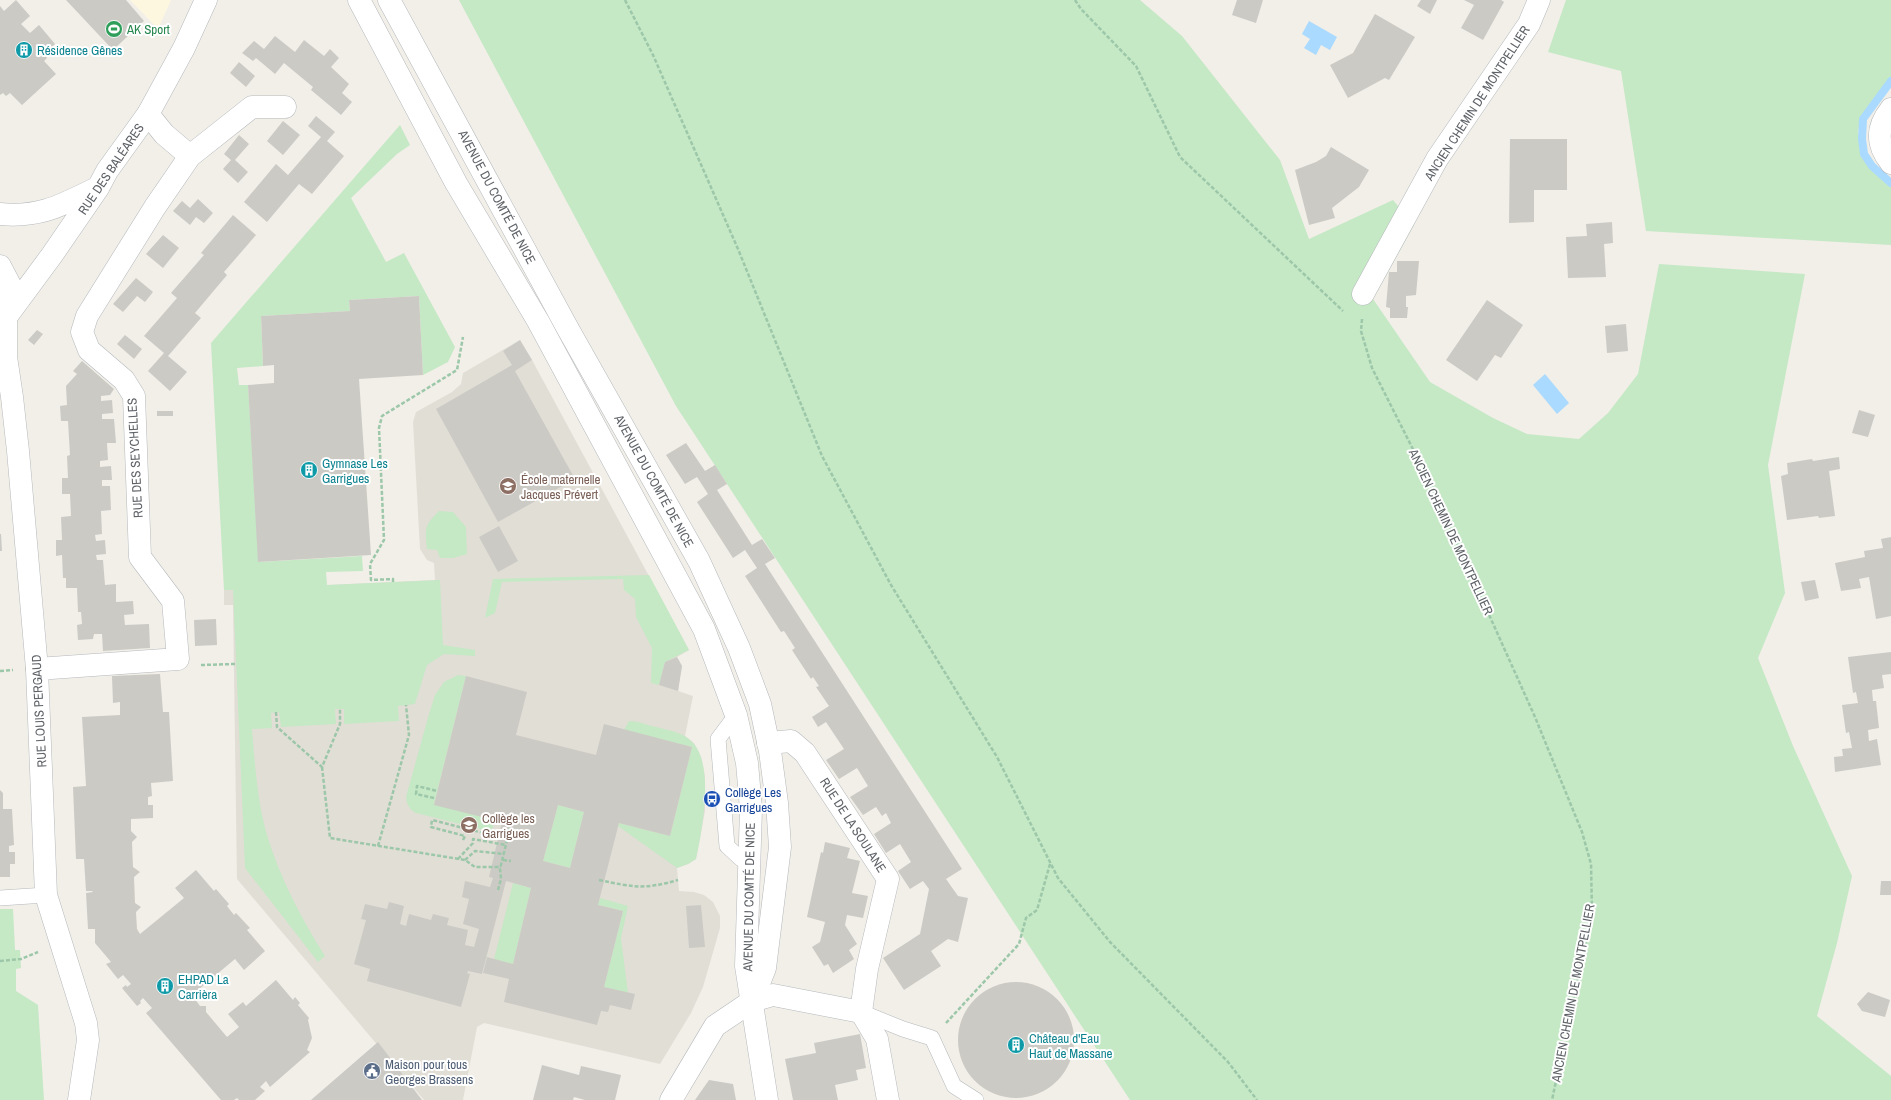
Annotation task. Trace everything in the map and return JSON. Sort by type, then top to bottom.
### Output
[{"type":"street","name":"AVENUE DU COMTÉ DE NICE","points":[[359,0],[456,183],[538,321],[704,629],[736,715],[747,763],[751,809],[746,966],[752,1001]]},
{"type":"street","name":"AVENUE DU COMTÉ DE NICE","points":[[389,0],[568,329],[699,561],[739,648],[760,704],[768,743],[777,803],[780,847],[766,963],[752,1001]]},
{"type":"street","name":"ANCIEN CHEMIN DE MONTPELLIER","points":[[1363,294],[1437,159],[1529,24],[1539,0]]},
{"type":"street","name":"RUE DES BALÉARES","points":[[2,318],[52,255],[98,188],[107,171],[148,114],[184,48],[206,1]]},
{"type":"street","name":"RUE DES SEYCHELLES","points":[[38,669],[178,659],[173,601],[140,557],[134,396],[124,380],[89,350],[82,332],[87,316],[155,207],[190,156],[252,107],[285,106]]},
{"type":"street","points":[[1891,109],[1882,121],[1879,137],[1882,152],[1891,163]]},
{"type":"street","points":[[148,114],[164,134],[190,156]]},
{"type":"street","points":[[0,214],[36,214],[58,207],[98,188]]},
{"type":"street","name":"RUE LOUIS PERGAUD","points":[[0,266],[10,285],[2,318],[14,413],[38,669],[46,895],[86,1023],[88,1040],[79,1100]]},
{"type":"street","name":"RUE DE LA SOULANE","points":[[768,743],[791,741],[805,753],[888,879],[867,969],[861,1012]]},
{"type":"street","points":[[671,1100],[715,1026],[752,1001],[773,995],[861,1012],[877,1039],[888,1100]]},
{"type":"street","points":[[752,1001],[768,1100]]},
{"type":"lane","points":[[0,898],[46,895]]},
{"type":"lane","points":[[861,1012],[903,1029],[932,1038],[954,1086],[976,1100]]},
{"type":"path","points":[[625,0],[653,55],[735,242],[822,456],[891,584],[997,757],[1058,878],[1110,942],[1228,1062],[1256,1100]]},
{"type":"path","points":[[1075,0],[1081,9],[1136,66],[1180,158],[1344,312],[1363,294]]},
{"type":"path","name":"ANCIEN CHEMIN DE MONTPELLIER","points":[[1363,294],[1361,331],[1372,368],[1428,479],[1535,717],[1582,832],[1591,864],[1592,912],[1552,1100]]},
{"type":"path","points":[[393,582],[393,579],[370,580],[370,564],[384,540],[379,428],[382,416],[457,370],[463,337]]},
{"type":"path","points":[[196,666],[235,664]]},
{"type":"path","points":[[378,846],[409,735],[406,705]]},
{"type":"path","points":[[340,709],[340,724],[322,767],[330,838],[465,860],[475,867],[501,867]]},
{"type":"path","points":[[276,712],[277,728],[322,767]]},
{"type":"path","points":[[434,798],[416,794],[417,786],[437,791]]},
{"type":"path","points":[[463,840],[465,836],[431,827],[432,820],[507,839]]},
{"type":"path","points":[[498,890],[501,879],[502,860],[510,828]]},
{"type":"path","points":[[458,859],[473,843],[473,839],[506,845]]},
{"type":"path","points":[[465,860],[475,851],[504,854]]},
{"type":"path","points":[[502,860],[511,861]]},
{"type":"path","points":[[932,1038],[1019,944],[1026,918],[1037,910],[1051,863]]},
{"type":"path","points":[[599,880],[635,888],[657,886],[678,880]]},
{"type":"path","points":[[0,961],[21,959],[61,942]]},
{"type":"shaded area","points":[[130,0],[171,0],[158,29]]},
{"type":"shaded area","name":"Collège les Garrigues","points":[[520,340],[689,650],[677,657],[682,666],[678,691],[693,696],[685,736],[694,743],[701,757],[705,777],[705,811],[696,859],[677,868],[679,891],[694,892],[704,895],[713,902],[720,916],[720,928],[703,987],[691,1013],[660,1064],[484,1023],[477,1027],[463,1100],[424,1100],[237,879],[233,605],[224,605],[224,590],[435,580],[434,563],[427,560],[420,549],[413,422],[416,412],[452,392],[461,384],[463,373]]},
{"type":"green space","points":[[459,0],[1140,0],[1182,36],[1280,160],[1309,239],[1393,200],[1414,225],[1373,299],[1430,382],[1493,418],[1527,434],[1579,439],[1608,413],[1638,374],[1659,264],[1805,274],[1768,465],[1785,593],[1758,658],[1793,746],[1852,876],[1837,943],[1817,1016],[1891,1076],[1891,1100],[1130,1100],[676,406]]},
{"type":"green space","points":[[1566,0],[1891,0],[1891,80],[1861,119],[1858,131],[1861,153],[1873,172],[1891,186],[1891,245],[1646,231],[1621,71],[1548,52]]},
{"type":"green space","points":[[400,125],[410,145],[397,154],[351,198],[386,262],[404,253],[455,347],[448,362],[423,375],[419,296],[349,300],[350,311],[261,316],[263,366],[237,368],[239,385],[248,385],[259,562],[362,556],[363,571],[326,572],[327,585],[440,580],[443,645],[475,650],[475,656],[444,654],[427,665],[415,704],[398,706],[399,721],[344,724],[344,709],[335,709],[336,724],[281,727],[279,712],[271,713],[272,728],[252,729],[255,769],[267,835],[278,867],[292,897],[325,956],[318,962],[245,868],[233,590],[224,590],[211,343]]},
{"type":"green space","points":[[439,511],[453,512],[466,527],[467,554],[453,558],[440,558],[437,550],[427,549],[426,532],[428,524]]},
{"type":"green space","points":[[649,575],[689,650],[665,662],[659,685],[651,683],[652,648],[636,617],[635,599],[624,590],[623,579],[502,582],[495,613],[485,618],[493,579]]},
{"type":"green space","points":[[458,675],[466,676],[434,804],[494,820],[492,832],[416,813],[410,808],[406,800],[435,695],[444,682]]},
{"type":"green space","points":[[629,721],[639,722],[680,734],[692,742],[699,752],[705,781],[705,798],[696,859],[688,864],[677,868],[618,826],[619,823],[670,836],[692,747],[624,730]]},
{"type":"green space","points":[[558,805],[584,812],[570,868],[543,861]]},
{"type":"green space","points":[[513,883],[531,888],[513,964],[494,959]]},
{"type":"green space","points":[[600,898],[628,906],[621,938],[628,993],[604,987],[623,911],[598,905]]},
{"type":"green space","points":[[0,909],[13,909],[15,950],[20,950],[21,968],[16,969],[16,991],[38,1005],[44,1100],[0,1100]]},
{"type":"water","points":[[1309,21],[1337,37],[1330,50],[1321,45],[1316,55],[1304,48],[1310,39],[1302,34]]},
{"type":"water","points":[[1545,374],[1569,403],[1557,414],[1533,385]]},
{"type":"building","name":"Résidence Gênes","points":[[16,0],[30,16],[21,24],[30,33],[39,25],[55,44],[44,54],[47,58],[44,61],[56,74],[22,105],[10,93],[6,96],[3,93],[0,95],[0,6],[4,11]]},
{"type":"building","points":[[66,0],[126,0],[144,21],[113,50]]},
{"type":"building","points":[[1237,0],[1263,0],[1256,23],[1232,15]]},
{"type":"building","points":[[1421,0],[1437,0],[1430,14],[1417,6]]},
{"type":"building","points":[[1464,0],[1501,0],[1504,2],[1483,40],[1461,28],[1474,5]]},
{"type":"building","points":[[1375,14],[1415,37],[1389,80],[1385,78],[1348,98],[1330,65],[1353,53]]},
{"type":"building","points":[[275,36],[295,52],[304,40],[324,56],[330,49],[339,58],[331,67],[349,84],[342,93],[352,102],[341,115],[311,90],[313,87],[284,63],[275,74],[256,58],[253,61],[242,53],[254,41],[264,49]]},
{"type":"building","points":[[239,62],[255,76],[246,87],[230,73]]},
{"type":"building","points":[[316,116],[335,132],[327,141],[344,156],[312,194],[299,184],[267,222],[244,202],[276,164],[288,175],[321,137],[308,126]]},
{"type":"building","points":[[283,121],[300,135],[283,155],[267,141]]},
{"type":"building","points":[[239,135],[249,144],[235,160],[248,172],[238,183],[223,169],[231,160],[224,154]]},
{"type":"building","points":[[1510,139],[1567,139],[1567,190],[1534,190],[1534,222],[1509,223]]},
{"type":"building","points":[[1331,147],[1369,170],[1359,187],[1332,208],[1335,218],[1309,225],[1295,170],[1316,162],[1326,156]]},
{"type":"building","points":[[198,199],[213,213],[204,223],[196,217],[190,225],[173,211],[182,201],[190,208]]},
{"type":"building","points":[[233,215],[256,235],[224,272],[227,275],[195,313],[201,318],[168,356],[187,372],[170,391],[148,371],[164,353],[144,336],[177,298],[171,293],[204,255],[201,253]]},
{"type":"building","points":[[1612,222],[1613,243],[1604,244],[1606,277],[1568,278],[1566,237],[1587,236],[1586,224]]},
{"type":"building","points":[[163,235],[179,248],[163,268],[146,254]]},
{"type":"building","points":[[1397,261],[1419,261],[1416,295],[1406,296],[1406,307],[1408,307],[1407,318],[1390,318],[1390,308],[1386,307],[1389,272],[1397,272]]},
{"type":"building","points":[[136,278],[153,292],[145,302],[137,296],[123,312],[113,304]]},
{"type":"building","name":"Gymnase Les Garrigues","points":[[419,296],[423,375],[359,379],[371,555],[258,562],[248,385],[274,383],[274,365],[263,366],[261,316],[350,311],[349,300]]},
{"type":"building","points":[[1487,300],[1523,325],[1501,358],[1495,355],[1477,381],[1446,360]]},
{"type":"building","points":[[1626,324],[1628,351],[1607,353],[1605,326]]},
{"type":"building","points":[[37,330],[43,334],[34,345],[28,340]]},
{"type":"building","points":[[125,335],[142,349],[134,359],[117,344]]},
{"type":"building","points":[[520,340],[532,360],[515,371],[575,479],[498,522],[436,409],[512,365],[503,351]]},
{"type":"building","points":[[82,361],[114,389],[110,395],[101,396],[101,401],[112,400],[113,413],[102,414],[102,419],[114,419],[116,443],[107,443],[108,460],[100,461],[100,467],[111,466],[112,480],[102,480],[102,486],[110,486],[111,510],[101,511],[102,534],[95,535],[96,541],[105,540],[106,554],[96,555],[97,560],[103,560],[105,585],[116,584],[116,602],[133,601],[134,614],[124,615],[125,625],[149,624],[150,648],[103,651],[102,634],[94,634],[93,639],[78,640],[77,625],[82,624],[81,612],[78,612],[77,588],[66,588],[66,578],[63,578],[62,555],[56,556],[56,540],[62,540],[61,517],[71,516],[70,494],[62,494],[62,478],[68,478],[67,456],[70,455],[68,421],[61,421],[60,406],[67,405],[66,386],[77,374],[73,371]]},
{"type":"building","points":[[1859,410],[1875,415],[1868,437],[1852,433]]},
{"type":"building","points":[[157,411],[173,411],[173,416],[157,416]]},
{"type":"building","points":[[686,443],[705,471],[715,465],[727,484],[717,490],[752,545],[762,539],[775,558],[765,564],[962,869],[946,879],[958,896],[968,898],[958,942],[948,939],[931,951],[941,966],[904,990],[883,958],[920,934],[929,889],[923,881],[910,889],[898,871],[911,862],[900,844],[886,853],[874,834],[891,823],[886,813],[882,816],[876,807],[863,815],[850,797],[868,786],[857,768],[839,779],[826,760],[844,749],[826,722],[818,727],[812,717],[829,706],[816,687],[819,686],[813,677],[811,679],[792,650],[795,648],[784,631],[781,632],[745,576],[757,568],[745,550],[733,558],[697,502],[708,494],[697,477],[685,484],[666,455]]},
{"type":"building","points":[[1839,457],[1840,469],[1829,471],[1835,516],[1819,518],[1818,516],[1787,520],[1781,476],[1788,474],[1787,463]]},
{"type":"building","points":[[499,526],[518,561],[498,572],[479,537]]},
{"type":"building","points":[[1,534],[2,551],[0,551]]},
{"type":"building","points":[[1891,537],[1891,616],[1876,619],[1869,577],[1859,579],[1861,588],[1841,591],[1835,563],[1865,557],[1864,551],[1883,548],[1881,539]]},
{"type":"building","points":[[1815,580],[1819,598],[1805,601],[1801,582]]},
{"type":"building","points":[[216,619],[217,645],[195,646],[194,620]]},
{"type":"building","points":[[1891,652],[1891,674],[1882,675],[1884,688],[1872,690],[1873,701],[1876,701],[1879,728],[1868,730],[1869,741],[1877,739],[1881,765],[1835,772],[1834,757],[1843,756],[1842,749],[1852,748],[1849,732],[1846,733],[1842,705],[1858,703],[1856,692],[1853,693],[1848,657]]},
{"type":"building","points":[[677,657],[682,666],[678,691],[659,685],[665,662]]},
{"type":"building","points":[[160,674],[163,712],[169,712],[173,781],[151,783],[152,796],[148,797],[148,805],[153,805],[153,818],[131,819],[131,831],[137,837],[132,842],[133,867],[140,872],[134,877],[135,903],[141,907],[136,912],[137,929],[140,934],[184,898],[175,888],[196,870],[214,891],[216,889],[229,904],[227,906],[234,915],[236,913],[250,928],[247,930],[265,951],[244,970],[235,959],[192,995],[200,1006],[206,1006],[206,1012],[227,1037],[239,1027],[228,1014],[243,1002],[246,1006],[276,980],[293,1000],[295,997],[300,1003],[298,1005],[309,1018],[308,1020],[312,1038],[307,1050],[310,1052],[270,1087],[266,1081],[260,1087],[265,1091],[255,1100],[239,1100],[237,1098],[234,1100],[221,1100],[146,1013],[152,1008],[143,998],[140,1001],[141,1003],[137,1006],[122,988],[131,984],[123,975],[118,979],[106,964],[111,962],[95,943],[95,929],[88,929],[86,893],[93,892],[86,891],[84,859],[76,859],[73,787],[86,786],[82,717],[120,715],[120,702],[113,703],[112,676]]},
{"type":"building","points":[[466,676],[527,692],[516,735],[596,755],[604,724],[692,747],[670,836],[619,823],[598,905],[623,911],[604,987],[635,994],[631,1010],[610,1005],[608,1012],[601,1011],[597,1025],[504,1002],[509,979],[483,973],[487,957],[513,964],[531,888],[506,881],[482,974],[468,971],[467,973],[470,974],[461,1007],[367,981],[370,969],[354,964],[366,920],[361,919],[365,904],[387,909],[389,902],[404,906],[400,924],[406,926],[409,914],[431,920],[433,914],[449,918],[447,925],[468,930],[465,945],[474,947],[479,929],[463,924],[469,899],[462,897],[465,881],[490,887],[493,878],[489,877],[502,822],[434,805]],"holes":[[[558,805],[584,812],[570,868],[543,861]]]},
{"type":"building","points":[[0,790],[3,793],[3,809],[12,809],[14,845],[9,846],[9,852],[15,852],[15,864],[10,864],[10,877],[0,877]]},
{"type":"building","points":[[825,842],[850,848],[847,858],[860,861],[852,893],[868,896],[863,918],[847,915],[845,925],[857,944],[849,950],[854,959],[833,973],[828,964],[824,966],[812,947],[820,942],[825,922],[807,917],[821,852],[823,853]]},
{"type":"building","points":[[1881,881],[1891,881],[1891,895],[1880,895]]},
{"type":"building","points":[[701,905],[705,947],[689,948],[686,906]]},
{"type":"building","name":"Château d'Eau Haut de Massane","points":[[1016,982],[1038,987],[1057,999],[1069,1018],[1074,1040],[1069,1062],[1057,1081],[1038,1093],[1016,1098],[994,1093],[975,1081],[963,1062],[958,1040],[963,1018],[975,999],[994,987]]},
{"type":"building","points":[[1868,992],[1890,1000],[1885,1017],[1862,1011],[1857,1004]]},
{"type":"building","points":[[860,1034],[866,1068],[856,1070],[858,1080],[835,1085],[838,1100],[793,1100],[785,1059],[816,1053],[814,1043]]},
{"type":"building","name":"Maison pour tous Georges Brassens","points":[[378,1042],[422,1100],[311,1100]]},
{"type":"building","points":[[542,1065],[579,1075],[581,1066],[621,1075],[615,1100],[585,1100],[574,1097],[573,1100],[533,1100]]},
{"type":"building","points":[[709,1080],[733,1084],[736,1100],[695,1100]]},
{"type":"waterway","points":[[1891,81],[1863,119],[1862,139],[1864,154],[1872,166],[1891,183]]},
{"type":"place","name":"AK Sport","points":[[114,29]]},
{"type":"place","name":"Résidence Gênes","points":[[24,50]]},
{"type":"place","name":"Gymnase Les Garrigues","points":[[309,470]]},
{"type":"place","name":"École maternelle Jacques Prévert","points":[[508,486]]},
{"type":"place","name":"Collège Les Garrigues","points":[[712,799]]},
{"type":"place","name":"Collège les Garrigues","points":[[469,825]]},
{"type":"place","name":"EHPAD La Carrièra","points":[[165,986]]},
{"type":"place","name":"Château d'Eau Haut de Massane","points":[[1016,1045]]},
{"type":"place","name":"Maison pour tous Georges Brassens","points":[[372,1071]]}]
